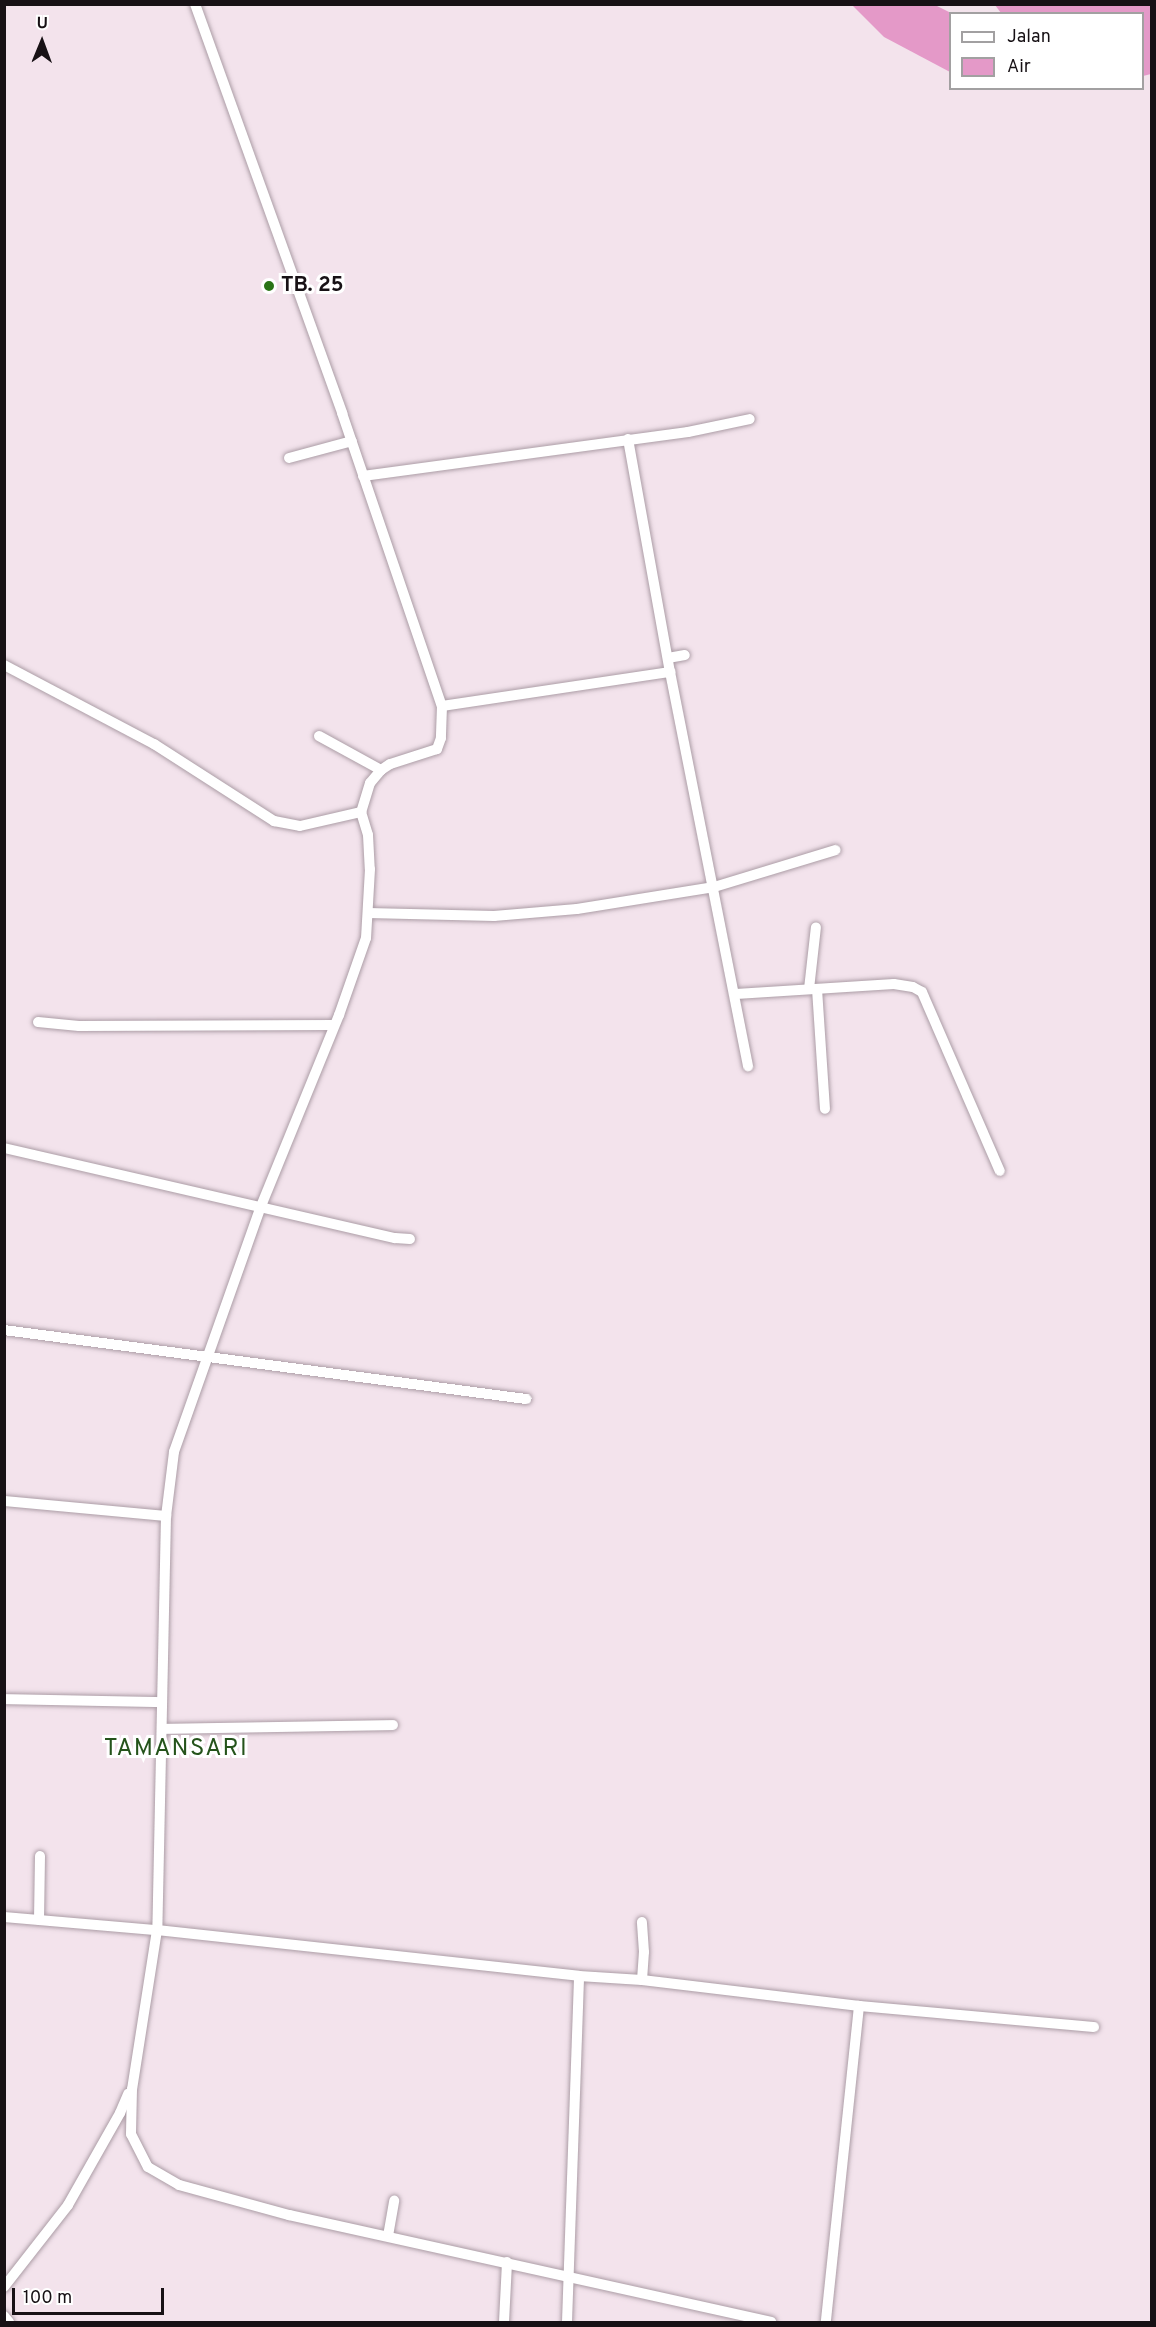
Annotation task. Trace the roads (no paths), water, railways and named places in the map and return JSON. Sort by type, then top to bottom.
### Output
[{"type":"street","points":[[195,4],[352,441],[442,706],[441,738],[437,749],[381,770],[370,783],[361,812],[368,835],[366,938],[334,1025],[261,1206],[174,1452],[166,1516],[157,1930],[132,2089],[131,2134],[148,2167],[163,2178],[289,2215],[771,2322]]},
{"type":"street","points":[[363,476],[688,432],[750,419]]},
{"type":"street","points":[[628,439],[670,672],[736,994],[748,1066]]},
{"type":"street","points":[[289,458],[352,441]]},
{"type":"street","points":[[668,658],[685,655]]},
{"type":"street","points":[[4,665],[154,744],[274,821],[300,826],[361,812]]},
{"type":"street","points":[[442,706],[670,672]]},
{"type":"street","points":[[319,736],[381,770]]},
{"type":"street","points":[[368,913],[494,916],[577,909],[714,887],[836,850]]},
{"type":"street","points":[[816,927],[813,989],[825,1109]]},
{"type":"street","points":[[736,994],[894,984],[913,987],[922,992],[1000,1170]]},
{"type":"street","points":[[38,1022],[79,1026],[334,1025]]},
{"type":"street","points":[[4,1148],[395,1238],[410,1239]]},
{"type":"street","points":[[4,1330],[526,1399]]},
{"type":"street","points":[[4,1501],[166,1516]]},
{"type":"street","points":[[4,1700],[162,1702]]},
{"type":"street","points":[[162,1729],[393,1725]]},
{"type":"street","points":[[39,1920],[40,1856]]},
{"type":"street","points":[[4,1917],[157,1930],[579,1976],[642,1980],[859,2006],[1094,2027]]},
{"type":"street","points":[[642,1922],[644,1952],[642,1980]]},
{"type":"street","points":[[567,2322],[579,1976]]},
{"type":"street","points":[[826,2322],[859,2006]]},
{"type":"street","points":[[4,2287],[68,2205],[132,2089]]},
{"type":"street","points":[[388,2236],[394,2201]]},
{"type":"street","points":[[504,2322],[507,2262]]},
{"type":"street","points":[[4,2316],[9,2322]]},
{"type":"water","points":[[852,5],[935,5],[949,12],[949,71],[884,37]]},
{"type":"water","points":[[995,5],[1151,5],[1151,74],[1144,76],[1144,12],[1000,12]]},
{"type":"place","name":"TB. 25","points":[[269,286]]},
{"type":"district","name":"TAMANSARI","points":[[176,1750]]}]
